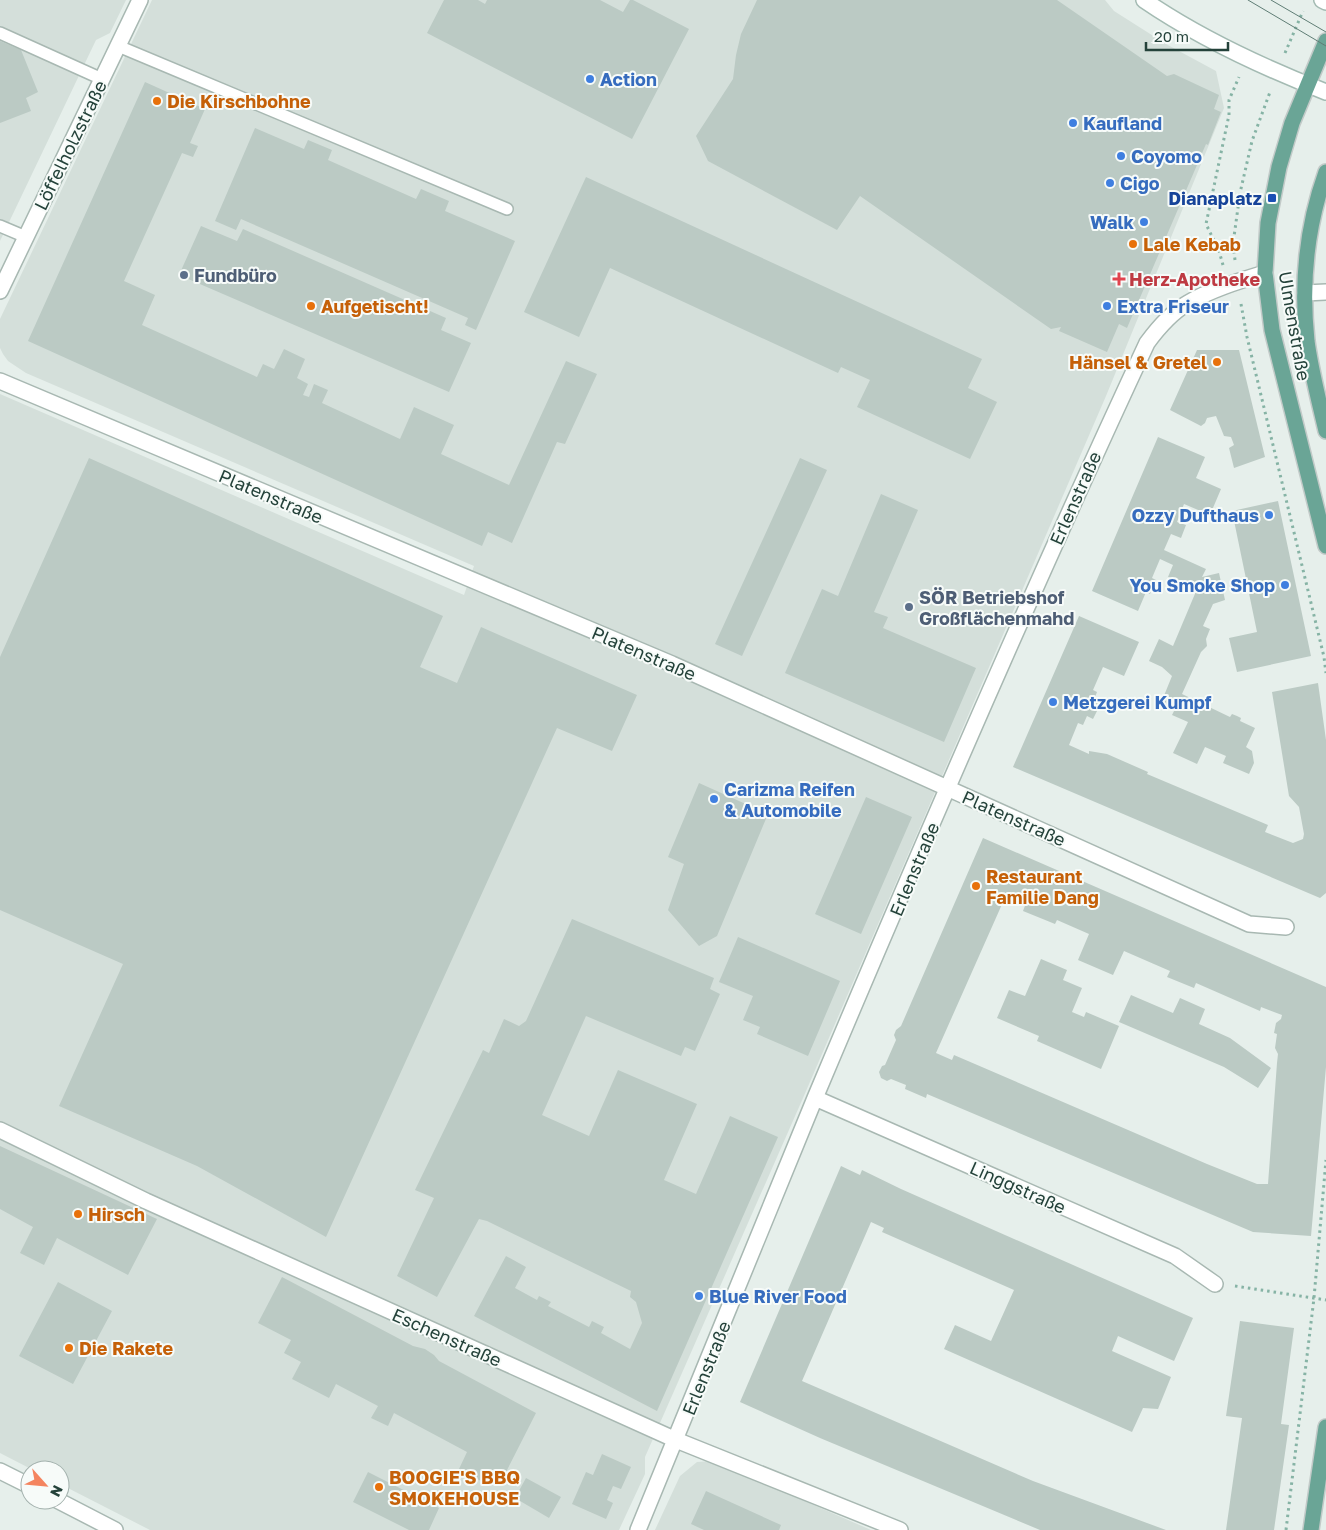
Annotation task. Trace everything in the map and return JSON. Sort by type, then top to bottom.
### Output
[{"type":"main road","name":"Ulmenstraße","points":[[1326,41],[1287,135],[1268,223],[1265,273],[1272,330],[1326,546]]},
{"type":"main road","name":"Ulmenstraße","points":[[1326,172],[1313,218],[1306,265],[1305,294],[1310,358],[1326,431]]},
{"type":"main road","points":[[1311,1530],[1326,1427]]},
{"type":"street","name":"Löffelholzstraße","points":[[0,291],[140,0]]},
{"type":"street","points":[[1144,0],[1187,27],[1249,60],[1326,92]]},
{"type":"street","points":[[1322,0],[1326,2]]},
{"type":"street","name":"Erlenstraße","points":[[638,1530],[815,1098],[1061,528],[1146,343],[1157,328],[1188,303],[1228,285],[1265,273]]},
{"type":"street","points":[[1305,294],[1326,292]]},
{"type":"street","name":"Platenstraße","points":[[0,381],[666,662],[1249,924],[1286,926]]},
{"type":"street","name":"Linggstraße","points":[[815,1098],[1175,1256],[1216,1284]]},
{"type":"street","name":"Eschenstraße","points":[[0,1130],[146,1201],[676,1440],[900,1530]]},
{"type":"street","points":[[0,1471],[20,1481]]},
{"type":"street","points":[[70,1507],[115,1530]]},
{"type":"lane","points":[[0,33],[102,80]]},
{"type":"lane","points":[[118,46],[507,209]]},
{"type":"lane","points":[[0,226],[26,237]]},
{"type":"path","points":[[1228,285],[1219,251],[1206,224],[1230,115],[1229,100],[1249,60]]},
{"type":"path","points":[[1248,337],[1326,673]]},
{"type":"path","points":[[1286,1530],[1314,1298],[1326,1160]]},
{"type":"path","points":[[1216,1284],[1326,1300]]},
{"type":"shaded area","points":[[0,0],[126,0],[110,33],[96,40],[0,241]]},
{"type":"shaded area","points":[[152,0],[1105,0],[1114,11],[1166,44],[1216,71],[1224,108],[1106,396],[803,1098],[645,1457],[645,1474],[619,1530],[150,1530],[70,1489],[70,1460],[20,1460],[20,1463],[0,1453],[0,394],[464,595],[474,566],[26,373],[8,361],[0,348],[0,319]]},
{"type":"shaded area","points":[[713,1461],[871,1530],[655,1530],[680,1476],[697,1462]]},
{"type":"building","name":"Action","points":[[444,0],[478,0],[485,4],[487,0],[600,0],[623,12],[630,0],[633,0],[689,29],[632,139],[427,33]]},
{"type":"building","points":[[757,0],[1057,0],[1167,76],[1174,74],[1219,95],[1214,109],[1221,112],[1208,145],[1206,144],[1127,328],[1119,324],[1107,352],[1059,331],[1061,327],[1051,329],[860,196],[837,230],[708,161],[696,136],[733,79],[741,34]]},
{"type":"building","points":[[0,41],[21,50],[38,92],[26,98],[31,111],[0,123]]},
{"type":"building","points":[[145,82],[205,109],[190,143],[198,146],[193,157],[182,153],[124,281],[155,295],[142,325],[257,377],[263,364],[274,369],[284,349],[305,359],[297,378],[308,384],[303,395],[309,397],[314,384],[328,390],[322,403],[400,439],[414,407],[454,425],[441,454],[509,485],[566,361],[597,374],[565,444],[557,442],[512,543],[488,532],[482,546],[28,341]]},
{"type":"building","points":[[255,128],[304,149],[308,140],[332,150],[328,160],[416,199],[421,189],[449,201],[445,211],[515,241],[476,330],[465,325],[468,318],[241,219],[236,230],[215,221]]},
{"type":"building","points":[[586,177],[982,359],[968,388],[997,402],[970,459],[857,407],[870,380],[841,367],[838,373],[610,268],[579,337],[524,312]]},
{"type":"building","points":[[201,226],[237,241],[243,229],[446,318],[441,330],[471,343],[449,392],[179,275]]},
{"type":"building","points":[[1197,350],[1239,350],[1265,457],[1234,468],[1229,448],[1234,445],[1231,437],[1224,436],[1216,416],[1207,418],[1201,426],[1170,410]]},
{"type":"building","points":[[1158,437],[1205,457],[1196,478],[1221,489],[1210,515],[1184,504],[1177,522],[1186,525],[1181,538],[1171,534],[1164,550],[1206,569],[1202,577],[1219,573],[1225,600],[1213,604],[1203,626],[1210,629],[1206,639],[1207,646],[1201,652],[1182,694],[1230,717],[1232,714],[1237,716],[1241,718],[1240,721],[1255,728],[1246,747],[1252,751],[1254,763],[1249,774],[1223,763],[1226,756],[1205,747],[1197,764],[1173,753],[1188,722],[1172,715],[1175,709],[1161,703],[1172,676],[1162,667],[1149,661],[1159,639],[1173,646],[1197,589],[1168,577],[1173,565],[1160,559],[1152,578],[1156,580],[1150,594],[1146,592],[1138,611],[1092,591]]},
{"type":"building","points":[[89,458],[443,616],[420,667],[457,683],[481,627],[637,695],[612,751],[557,728],[326,1237],[197,1166],[59,1106],[123,964],[0,910],[0,657]]},
{"type":"building","points":[[800,458],[827,470],[742,656],[715,644]]},
{"type":"building","points":[[881,494],[918,510],[874,612],[888,617],[883,628],[976,668],[944,742],[785,673],[822,589],[838,596]]},
{"type":"building","points":[[1278,501],[1311,656],[1237,672],[1229,638],[1257,632],[1232,511]]},
{"type":"building","points":[[1079,616],[1139,642],[1124,676],[1103,667],[1093,690],[1097,692],[1094,700],[1101,703],[1093,719],[1087,716],[1083,725],[1078,723],[1069,745],[1089,754],[1089,751],[1107,754],[1148,772],[1147,774],[1268,825],[1265,832],[1293,843],[1303,839],[1304,834],[1299,807],[1289,796],[1272,692],[1318,683],[1326,740],[1326,893],[1320,898],[1013,767]]},
{"type":"building","points":[[699,783],[768,814],[717,936],[699,946],[668,910],[684,864],[668,857]]},
{"type":"building","points":[[866,797],[912,817],[861,934],[815,914]]},
{"type":"building","points":[[983,838],[1326,987],[1326,1067],[1311,1236],[1253,1232],[927,1094],[926,1098],[905,1089],[906,1085],[891,1079],[887,1081],[881,1078],[879,1072],[882,1066],[885,1065],[896,1040],[894,1035],[896,1030],[901,1026]],"holes":[[[1014,898],[1026,903],[1023,911],[1055,924],[1057,920],[1089,934],[1078,960],[1113,975],[1124,951],[1170,971],[1167,977],[1194,988],[1196,983],[1260,1011],[1261,1007],[1282,1015],[1281,1019],[1276,1023],[1274,1033],[1277,1034],[1275,1048],[1278,1054],[1268,1184],[1257,1184],[1207,1164],[954,1055],[952,1060],[936,1053],[1003,902]]]},
{"type":"building","points":[[572,919],[714,978],[710,989],[720,994],[695,1051],[685,1047],[681,1056],[586,1016],[542,1115],[589,1136],[618,1070],[697,1104],[664,1180],[696,1194],[730,1116],[778,1137],[657,1411],[474,1316],[506,1256],[526,1267],[515,1288],[537,1300],[539,1296],[551,1302],[548,1306],[589,1327],[592,1321],[604,1327],[601,1333],[630,1349],[642,1323],[636,1302],[630,1297],[631,1291],[487,1221],[479,1219],[437,1297],[397,1276],[434,1198],[415,1190],[483,1050],[489,1053],[504,1019],[519,1026],[526,1021]]},
{"type":"building","points":[[738,937],[840,981],[808,1056],[757,1034],[760,1027],[743,1020],[753,996],[719,982]]},
{"type":"building","points":[[1041,959],[1067,970],[1063,980],[1082,988],[1072,1012],[1084,1017],[1086,1012],[1119,1026],[1101,1069],[1037,1041],[1039,1036],[997,1018],[1009,990],[1025,996]]},
{"type":"building","points":[[1131,995],[1173,1013],[1180,998],[1205,1009],[1199,1024],[1230,1038],[1271,1068],[1258,1088],[1224,1067],[1119,1022]]},
{"type":"building","name":"Hirsch","points":[[0,1146],[157,1219],[128,1275],[57,1238],[44,1265],[20,1253],[33,1227],[0,1209]]},
{"type":"building","points":[[841,1166],[860,1175],[862,1170],[1193,1318],[1174,1361],[1118,1336],[1112,1351],[1171,1377],[1158,1409],[1143,1408],[1132,1432],[944,1349],[955,1325],[991,1341],[1014,1290],[882,1232],[884,1228],[871,1222],[802,1381],[1033,1481],[1166,1530],[1040,1530],[820,1438],[740,1402]]},
{"type":"building","points":[[282,1277],[413,1346],[425,1349],[439,1361],[536,1413],[506,1472],[500,1469],[490,1486],[459,1469],[467,1452],[394,1413],[388,1426],[371,1418],[378,1406],[336,1384],[329,1398],[292,1379],[301,1362],[284,1353],[291,1340],[258,1323]]},
{"type":"building","points":[[58,1282],[112,1311],[73,1384],[19,1356]]},
{"type":"building","points":[[1240,1321],[1294,1328],[1281,1424],[1289,1425],[1274,1530],[1226,1530],[1242,1418],[1226,1416]]},
{"type":"building","points":[[602,1454],[631,1467],[621,1489],[613,1486],[607,1500],[613,1503],[606,1519],[572,1504],[586,1472],[593,1475]]},
{"type":"building","name":"BOOGIE'S BBQ SMOKEHOUSE","points":[[368,1472],[439,1508],[429,1530],[409,1530],[353,1502]]},
{"type":"building","points":[[526,1478],[561,1497],[549,1518],[515,1498]]},
{"type":"building","points":[[706,1491],[781,1525],[779,1530],[704,1530],[691,1524]]},
{"type":"tram line","points":[[1248,0],[1326,46]]},
{"type":"tram line","points":[[1271,0],[1326,32]]},
{"type":"place","name":"Action","points":[[590,79]]},
{"type":"place","name":"Die Kirschbohne","points":[[157,101]]},
{"type":"place","name":"Kaufland","points":[[1073,123]]},
{"type":"place","name":"Coyomo","points":[[1121,156]]},
{"type":"place","name":"Cigo","points":[[1110,183]]},
{"type":"place","name":"Dianaplatz","points":[[1272,198]]},
{"type":"place","name":"Walk","points":[[1144,222]]},
{"type":"place","name":"Lale Kebab","points":[[1133,244]]},
{"type":"place","name":"Fundbüro","points":[[184,275]]},
{"type":"place","name":"Herz-Apotheke","points":[[1119,279]]},
{"type":"place","name":"Aufgetischt!","points":[[311,306]]},
{"type":"place","name":"Extra Friseur","points":[[1107,306]]},
{"type":"place","name":"Hänsel & Gretel","points":[[1217,362]]},
{"type":"place","name":"Ozzy Dufthaus","points":[[1269,515]]},
{"type":"place","name":"You Smoke Shop","points":[[1285,585]]},
{"type":"place","name":"SÖR Betriebshof Großflächenmahd","points":[[909,607]]},
{"type":"place","name":"Metzgerei Kumpf","points":[[1053,702]]},
{"type":"place","name":"Carizma Reifen & Automobile","points":[[714,799]]},
{"type":"place","name":"Restaurant Familie Dang","points":[[976,886]]},
{"type":"place","name":"Hirsch","points":[[78,1214]]},
{"type":"place","name":"Blue River Food","points":[[699,1296]]},
{"type":"place","name":"Die Rakete","points":[[69,1348]]},
{"type":"place","name":"BOOGIE'S BBQ SMOKEHOUSE","points":[[379,1487]]}]
